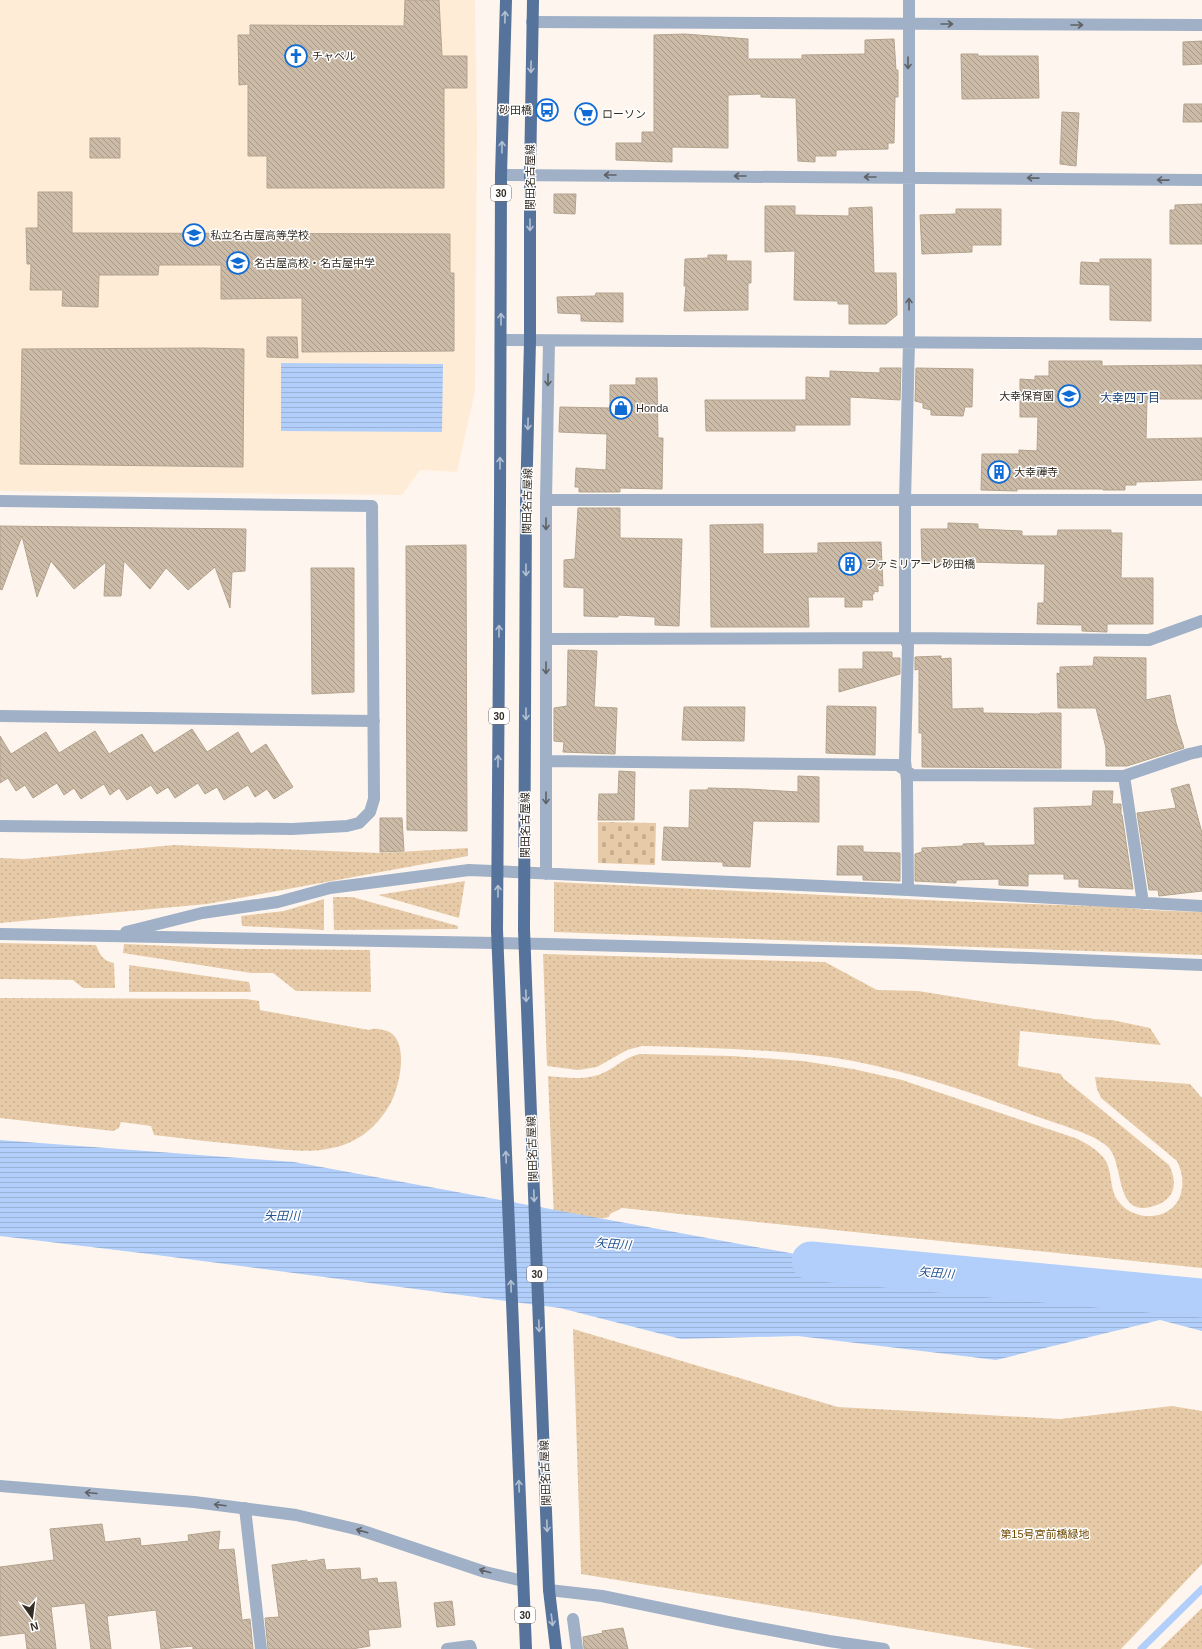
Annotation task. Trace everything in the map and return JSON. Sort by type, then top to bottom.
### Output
[{"type":"main road","name":"30","points":[[506,0],[501,175],[497,943],[526,1649]]},
{"type":"main road","name":"関田名古屋線","points":[[532,0],[530,341],[526,503],[524,944],[549,1590],[556,1649]]},
{"type":"street","points":[[908,890],[907,781],[905,769],[908,646],[905,638],[905,500],[909,343],[909,0]]},
{"type":"street","points":[[532,22],[1202,25]]},
{"type":"street","points":[[501,175],[1202,180]]},
{"type":"street","points":[[501,340],[1202,344]]},
{"type":"street","points":[[546,874],[546,500],[549,341]]},
{"type":"street","points":[[546,500],[1202,500]]},
{"type":"street","points":[[0,501],[372,506],[374,721],[374,799],[370,812],[359,823],[353,825],[292,829],[0,826]]},
{"type":"street","points":[[546,639],[905,638],[1149,640],[1202,621]]},
{"type":"street","points":[[0,716],[374,721]]},
{"type":"street","points":[[546,761],[898,765],[912,775],[1124,776],[1202,751]]},
{"type":"street","points":[[1124,776],[1143,903]]},
{"type":"street","points":[[110,936],[202,914],[278,902],[330,888],[469,870],[908,890],[1202,906]]},
{"type":"street","points":[[0,934],[497,943],[902,953],[1202,965]]},
{"type":"street","points":[[0,1486],[125,1496],[245,1508],[296,1515],[360,1530],[485,1572],[523,1581]]},
{"type":"street","points":[[245,1508],[261,1649]]},
{"type":"street","points":[[549,1590],[602,1596],[829,1641],[884,1649]]},
{"type":"street","points":[[573,1620],[577,1649]]},
{"type":"street","points":[[447,1649],[470,1646],[471,1649]]},
{"type":"shaded area","name":"名古屋高校・名古屋中学","points":[[0,0],[475,0],[477,134],[475,391],[457,472],[420,470],[402,495],[0,491]]},
{"type":"green space","points":[[598,822],[656,823],[655,865],[598,863]]},
{"type":"green space","points":[[174,845],[380,853],[468,848],[468,856],[207,904],[0,923],[0,858],[24,859]]},
{"type":"green space","points":[[465,881],[459,918],[378,895]]},
{"type":"green space","points":[[554,882],[1202,912],[1202,955],[554,932]]},
{"type":"green space","points":[[333,897],[352,897],[458,926],[458,929],[334,930]]},
{"type":"green space","points":[[324,899],[324,930],[242,926],[241,916],[284,911]]},
{"type":"green space","points":[[0,943],[96,945],[102,957],[107,961],[114,963],[115,988],[83,988],[73,980],[0,979]]},
{"type":"green space","points":[[124,944],[242,949],[370,950],[371,992],[296,991],[273,973],[251,973],[123,953]]},
{"type":"green space","points":[[543,954],[825,962],[877,990],[918,991],[1094,1019],[1112,1020],[1150,1028],[1161,1045],[1020,1031],[1018,1066],[1061,1074],[1063,1078],[1169,1165],[1174,1179],[1172,1192],[1169,1197],[1158,1205],[1139,1208],[1131,1204],[1126,1197],[1114,1156],[1109,1148],[1095,1138],[1074,1129],[945,1085],[853,1061],[801,1054],[722,1048],[642,1046],[627,1050],[597,1067],[578,1070],[547,1066]]},
{"type":"green space","points":[[129,965],[249,982],[251,992],[129,992]]},
{"type":"green space","points":[[0,998],[246,999],[259,1001],[260,1010],[369,1030],[379,1029],[392,1034],[398,1041],[401,1051],[400,1076],[397,1088],[389,1106],[372,1128],[358,1138],[341,1146],[313,1151],[283,1150],[154,1135],[151,1126],[121,1122],[119,1128],[113,1131],[0,1118]]},
{"type":"green space","points":[[640,1054],[732,1056],[803,1061],[853,1069],[902,1080],[1078,1139],[1103,1157],[1109,1168],[1113,1191],[1119,1202],[1126,1209],[1144,1216],[1163,1214],[1171,1209],[1177,1202],[1181,1193],[1182,1184],[1180,1169],[1177,1161],[1101,1098],[1097,1089],[1095,1077],[1190,1084],[1202,1098],[1202,1268],[622,1208],[610,1214],[609,1217],[604,1218],[554,1218],[548,1076],[586,1078],[607,1071],[622,1061]]},
{"type":"green space","name":"第15号宮前橋緑地","points":[[573,1329],[838,1407],[1060,1419],[1172,1406],[1202,1411],[1202,1564],[1121,1649],[1035,1649],[581,1574]]},
{"type":"green space","points":[[1202,1608],[1202,1649],[1160,1649]]},
{"type":"water","points":[[281,363],[443,364],[442,432],[281,431]]},
{"type":"water","name":"矢田川","points":[[0,1140],[294,1162],[975,1286],[1118,1280],[1202,1289],[1202,1331],[1160,1320],[996,1360],[798,1336],[681,1339],[560,1308],[0,1236]]},
{"type":"building","points":[[405,0],[439,0],[442,56],[467,56],[467,88],[444,88],[444,188],[267,188],[267,156],[248,156],[248,84],[239,85],[238,35],[250,35],[250,25],[404,26]]},
{"type":"building","points":[[685,34],[748,39],[748,59],[802,59],[802,55],[865,54],[865,40],[894,39],[896,70],[898,70],[898,97],[895,97],[894,143],[888,143],[888,149],[836,150],[836,156],[815,156],[815,162],[798,161],[796,98],[761,97],[761,94],[728,95],[728,148],[672,147],[672,162],[616,160],[616,143],[642,143],[642,132],[654,132],[654,35]]},
{"type":"building","points":[[1202,41],[1202,64],[1183,65],[1183,42]]},
{"type":"building","points":[[961,54],[978,54],[978,56],[1038,56],[1039,98],[962,99]]},
{"type":"building","points":[[1184,104],[1202,104],[1202,122],[1183,122]]},
{"type":"building","points":[[1062,112],[1079,113],[1076,166],[1060,164]]},
{"type":"building","points":[[90,138],[120,138],[120,158],[90,158]]},
{"type":"building","points":[[38,192],[72,192],[72,233],[450,234],[450,273],[454,273],[454,351],[302,352],[302,298],[221,299],[221,265],[159,265],[158,275],[99,275],[98,307],[62,306],[63,290],[30,290],[31,264],[27,264],[26,228],[38,228]]},
{"type":"building","points":[[554,194],[576,194],[575,214],[554,213]]},
{"type":"building","points":[[1202,204],[1202,244],[1170,244],[1170,210],[1175,210],[1175,205]]},
{"type":"building","points":[[765,206],[795,206],[795,215],[849,216],[849,208],[872,207],[874,273],[896,273],[897,315],[886,324],[849,324],[849,304],[838,304],[838,301],[794,300],[795,251],[765,252]]},
{"type":"building","points":[[956,209],[1001,209],[1001,245],[972,245],[972,252],[922,254],[920,215],[956,214]]},
{"type":"building","points":[[708,255],[727,255],[726,261],[751,261],[751,283],[748,283],[748,310],[684,311],[686,286],[684,286],[685,259],[708,258]]},
{"type":"building","points":[[1100,259],[1151,259],[1151,321],[1110,320],[1110,285],[1080,284],[1081,262],[1100,263]]},
{"type":"building","points":[[596,293],[623,293],[623,322],[581,321],[581,314],[558,313],[557,297],[595,296]]},
{"type":"building","points":[[267,337],[297,337],[298,358],[267,357]]},
{"type":"building","points":[[22,349],[244,349],[243,467],[20,464]]},
{"type":"building","points":[[1049,361],[1102,361],[1102,366],[1202,365],[1202,399],[1147,399],[1146,439],[1202,438],[1202,480],[1136,482],[1136,485],[1125,485],[1125,490],[981,490],[982,454],[1019,454],[1019,450],[1037,451],[1038,417],[1020,417],[1020,379],[1035,380],[1035,376],[1049,376]]},
{"type":"building","points":[[880,368],[901,368],[900,400],[850,397],[850,425],[795,425],[795,431],[706,431],[705,400],[806,400],[806,377],[830,378],[830,371],[880,373]]},
{"type":"building","points":[[916,368],[973,369],[972,407],[965,407],[963,416],[931,415],[931,410],[923,408],[923,403],[915,401]]},
{"type":"building","points":[[636,378],[657,378],[658,438],[663,438],[662,489],[620,488],[620,492],[579,492],[579,487],[575,487],[576,468],[606,470],[607,434],[559,432],[560,407],[610,408],[610,385],[636,385]]},
{"type":"building","points":[[578,508],[620,508],[620,538],[682,539],[679,626],[655,625],[655,617],[618,615],[618,617],[584,616],[584,588],[564,587],[564,560],[575,559]]},
{"type":"building","points":[[948,523],[978,524],[978,529],[1022,531],[1022,536],[1057,536],[1058,530],[1111,530],[1111,533],[1122,533],[1121,578],[1153,578],[1153,624],[1107,624],[1107,632],[1082,631],[1082,625],[1037,624],[1038,603],[1044,603],[1045,564],[969,562],[922,563],[921,529],[948,529]]},
{"type":"building","points":[[763,524],[763,554],[818,553],[818,543],[881,542],[883,586],[878,585],[878,592],[874,591],[874,594],[872,594],[873,600],[862,600],[862,607],[845,607],[845,597],[808,597],[809,627],[711,627],[710,525]]},
{"type":"building","points":[[0,526],[246,529],[245,571],[232,572],[230,608],[215,567],[188,590],[166,568],[150,589],[124,561],[121,596],[104,596],[106,562],[74,589],[51,561],[37,597],[22,536],[2,590],[0,589]]},
{"type":"building","points":[[466,545],[467,831],[407,830],[406,546]]},
{"type":"building","points":[[311,568],[354,568],[354,692],[312,694]]},
{"type":"building","points":[[568,650],[597,651],[594,707],[617,708],[615,754],[563,752],[564,742],[554,741],[554,708],[567,706]]},
{"type":"building","points":[[863,652],[892,652],[892,658],[900,658],[900,674],[839,692],[839,669],[863,669]]},
{"type":"building","points":[[941,656],[941,659],[951,658],[952,709],[983,708],[983,713],[1061,713],[1061,768],[922,767],[922,733],[919,733],[919,669],[915,670],[915,657]]},
{"type":"building","points":[[1094,657],[1146,658],[1146,700],[1170,695],[1176,723],[1184,748],[1127,766],[1106,766],[1106,748],[1096,708],[1058,708],[1057,673],[1060,674],[1060,667],[1093,666]]},
{"type":"building","points":[[827,706],[876,707],[875,755],[826,753]]},
{"type":"building","points":[[684,707],[745,707],[744,741],[682,740]]},
{"type":"building","points":[[192,729],[207,752],[238,732],[251,754],[266,744],[293,787],[274,799],[267,789],[255,797],[248,785],[224,800],[217,787],[205,794],[198,783],[175,798],[168,787],[157,794],[151,785],[127,800],[119,788],[110,795],[104,784],[81,799],[74,788],[64,795],[57,783],[33,798],[25,785],[16,791],[8,778],[0,783],[0,736],[11,754],[46,732],[59,753],[95,731],[109,754],[142,734],[154,753]]},
{"type":"building","points":[[619,771],[635,772],[634,820],[598,820],[599,794],[618,794]]},
{"type":"building","points":[[798,776],[819,777],[819,822],[753,821],[750,867],[723,866],[723,862],[662,860],[664,827],[689,828],[690,790],[708,790],[708,788],[798,792]]},
{"type":"building","points":[[1189,784],[1202,833],[1202,891],[1159,896],[1158,890],[1149,890],[1137,813],[1176,808],[1171,789]]},
{"type":"building","points":[[1093,791],[1113,791],[1112,804],[1121,804],[1121,815],[1133,889],[1079,887],[1079,879],[1064,879],[1064,874],[1028,874],[1028,886],[999,885],[999,879],[956,880],[956,883],[915,881],[915,854],[922,852],[922,848],[963,846],[963,844],[984,843],[984,846],[1035,845],[1034,808],[1092,806]]},
{"type":"building","points":[[380,818],[402,818],[404,851],[380,852]]},
{"type":"building","points":[[838,846],[863,846],[863,852],[900,853],[900,881],[863,880],[863,875],[837,875]]},
{"type":"building","points":[[102,1524],[105,1542],[140,1538],[141,1546],[189,1541],[188,1535],[220,1531],[218,1550],[234,1549],[242,1620],[250,1619],[253,1649],[193,1649],[193,1646],[161,1649],[156,1610],[107,1616],[111,1649],[91,1649],[85,1603],[51,1607],[56,1649],[27,1649],[25,1633],[0,1636],[0,1567],[54,1560],[50,1529]]},
{"type":"building","points":[[324,1559],[326,1570],[360,1568],[361,1580],[377,1578],[378,1583],[396,1582],[401,1627],[368,1630],[370,1646],[352,1649],[268,1649],[265,1618],[279,1617],[272,1565]]},
{"type":"building","points":[[452,1601],[455,1625],[437,1627],[434,1603]]},
{"type":"building","points":[[623,1628],[628,1649],[584,1649],[583,1637],[603,1633],[602,1631]]},
{"type":"waterway","name":"矢田川","points":[[811,1261],[1202,1298]]},
{"type":"waterway","points":[[1141,1649],[1202,1589]]},
{"type":"place","name":"チャペル","points":[[296,56]]},
{"type":"place","name":"砂田橋","points":[[547,110]]},
{"type":"place","name":"ローソン","points":[[586,114]]},
{"type":"place","name":"私立名古屋高等学校","points":[[194,235]]},
{"type":"place","name":"名古屋高校・名古屋中学","points":[[238,263]]},
{"type":"place","name":"大幸保育園","points":[[1069,396]]},
{"type":"place","name":"Honda","points":[[621,408]]},
{"type":"place","name":"大幸禪寺","points":[[999,472]]},
{"type":"place","name":"ファミリアーレ砂田橋","points":[[850,564]]},
{"type":"district","name":"大幸四丁目","points":[[1130,398]]}]
